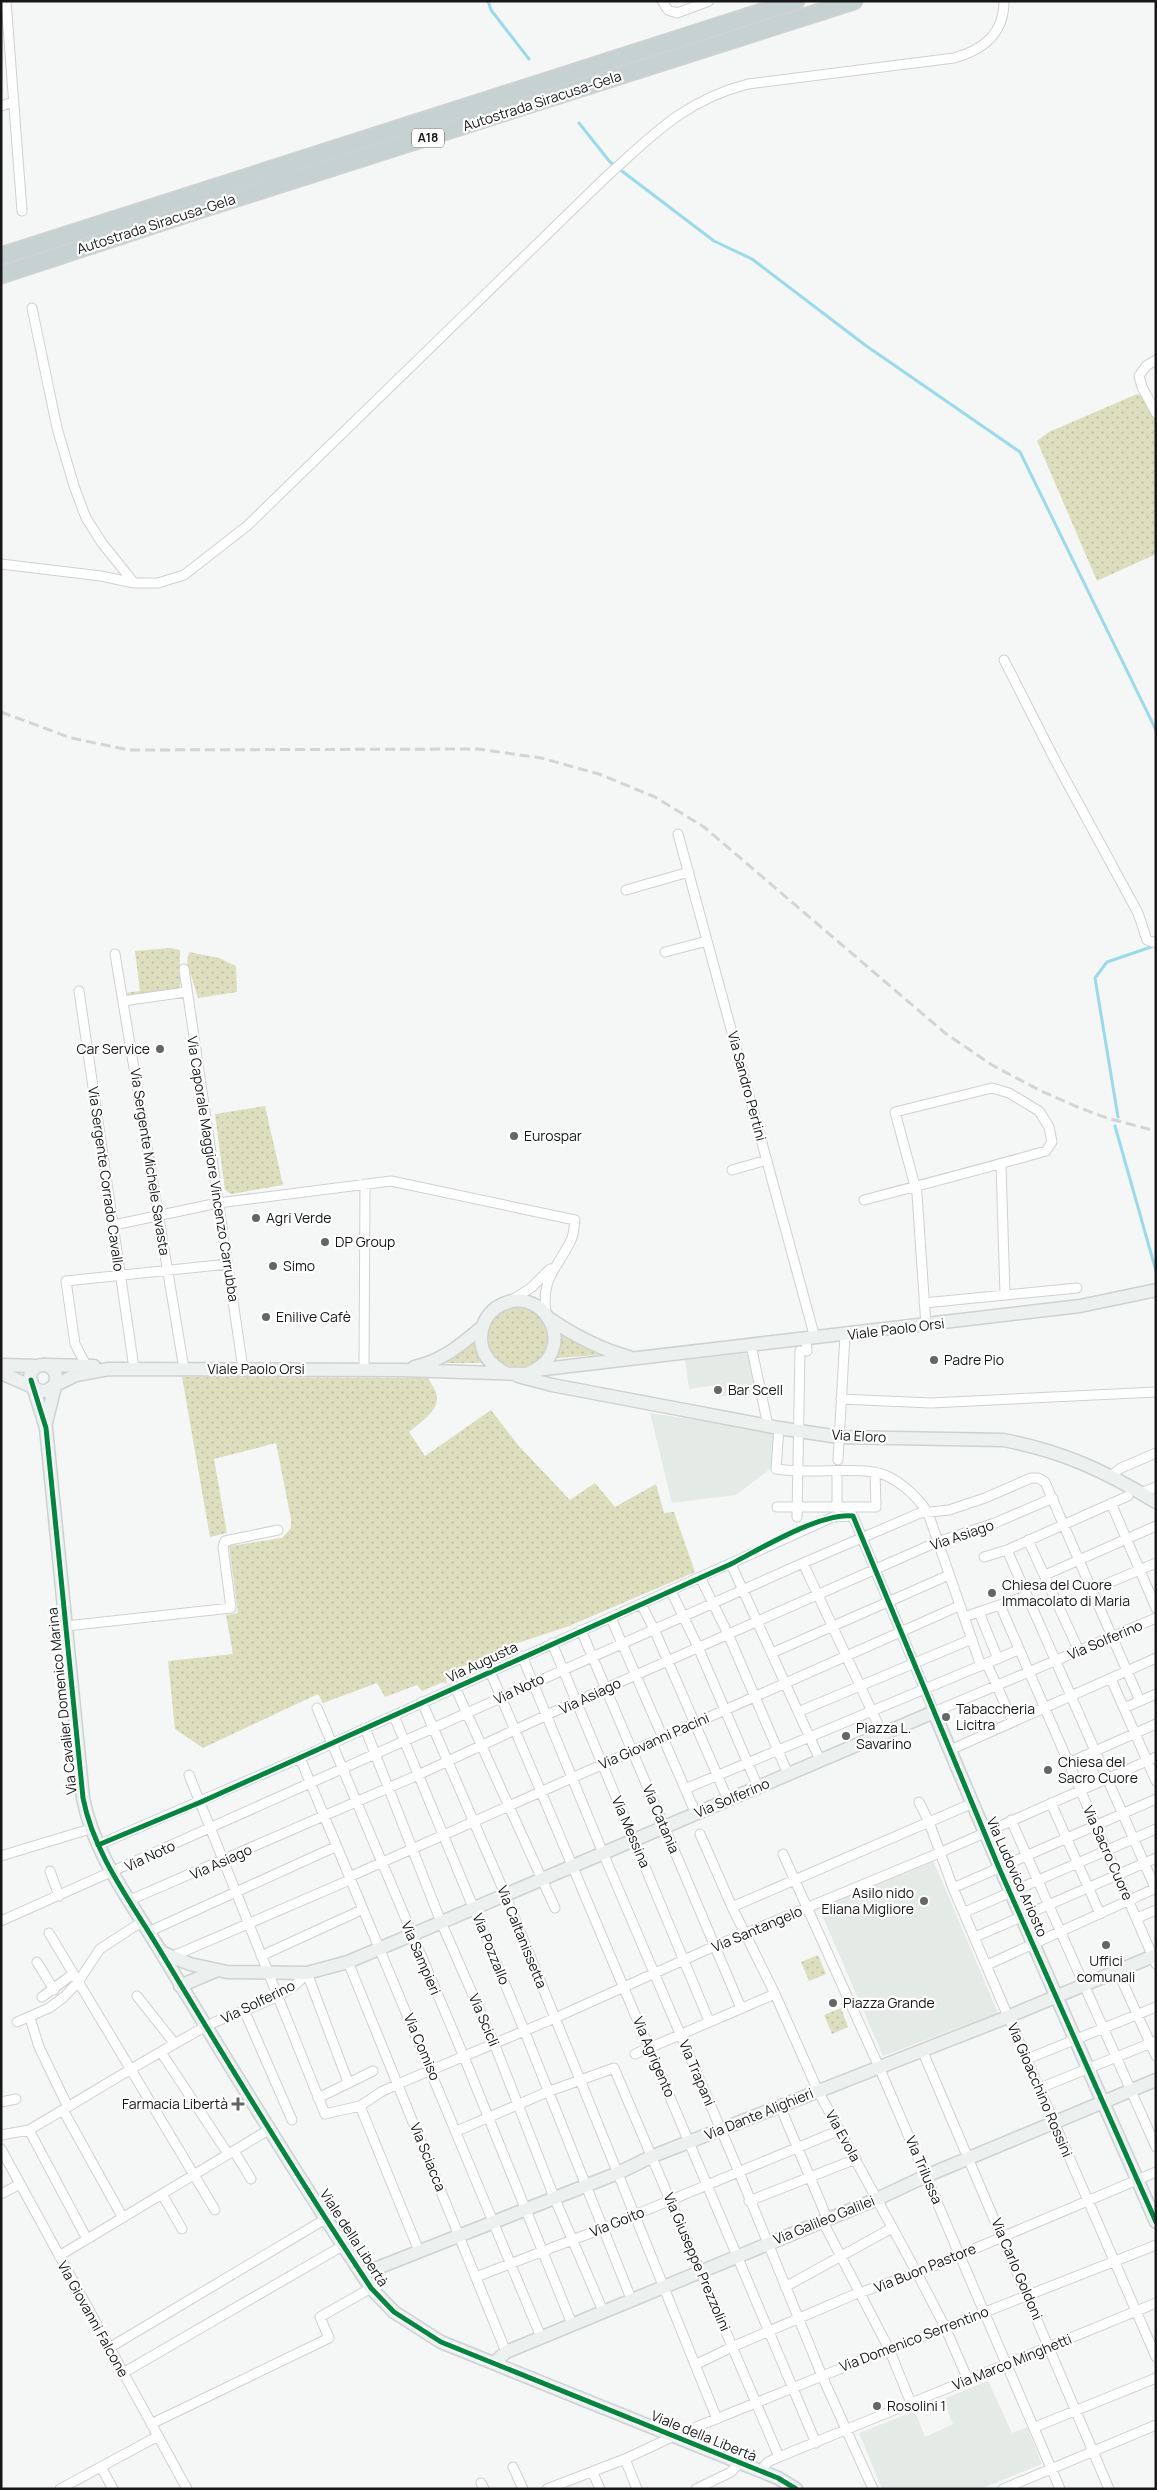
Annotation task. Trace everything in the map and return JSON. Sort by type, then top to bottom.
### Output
[{"type":"highway","name":"Autostrada Siracusa-Gela","points":[[1,256],[796,1]]},
{"type":"highway","name":"Autostrada Siracusa-Gela","points":[[1,275],[854,1]]},
{"type":"street","points":[[6,1],[22,211]]},
{"type":"street","points":[[662,1],[668,10],[676,14],[709,1]]},
{"type":"street","points":[[1,564],[101,576],[134,583],[158,583],[184,575],[247,526],[649,136],[680,112],[722,91],[748,84],[954,58],[970,54],[980,49],[996,31],[1003,12],[1004,1]]},
{"type":"street","points":[[1,106],[13,102]]},
{"type":"street","points":[[32,308],[57,428],[74,486],[86,518],[102,543],[134,583]]},
{"type":"street","points":[[1156,360],[1146,366],[1139,376],[1142,387],[1156,413]]},
{"type":"street","points":[[1004,660],[1057,764],[1138,913],[1147,940],[1156,943]]},
{"type":"street","name":"Via Sandro Pertini","points":[[678,834],[767,1160],[807,1345],[800,1431],[798,1512]]},
{"type":"street","points":[[626,890],[689,872]]},
{"type":"street","points":[[665,952],[707,941]]},
{"type":"street","name":"Via Sergente Michele Savasta","points":[[115,954],[184,1369]]},
{"type":"street","name":"Via Caporale Maggiore Vincenzo Carrubba","points":[[184,969],[243,1369]]},
{"type":"street","name":"Via Sergente Corrado Cavallo","points":[[79,991],[134,1368]]},
{"type":"street","points":[[123,1001],[186,992]]},
{"type":"street","points":[[864,1200],[915,1186],[1001,1164],[1046,1151],[1052,1142],[1049,1127],[1039,1111],[1009,1093],[992,1088],[896,1112],[915,1186],[926,1326]]},
{"type":"street","points":[[732,1170],[767,1160]]},
{"type":"street","points":[[1001,1164],[1005,1295]]},
{"type":"street","points":[[114,1225],[218,1203],[391,1181],[575,1220],[572,1239],[557,1261],[532,1288],[493,1310],[482,1327],[455,1350],[436,1361],[402,1370]]},
{"type":"street","points":[[364,1369],[365,1184]]},
{"type":"street","points":[[552,1385],[544,1367],[555,1340],[548,1316],[546,1286],[557,1261]]},
{"type":"street","points":[[86,1365],[75,1344],[66,1281],[228,1264]]},
{"type":"street","points":[[924,1303],[1077,1288]]},
{"type":"street","name":"Viale Paolo Orsi","points":[[544,1367],[636,1359],[751,1345],[807,1345],[845,1335],[1080,1306],[1156,1290]]},
{"type":"street","points":[[511,1301],[530,1303],[574,1335],[607,1351],[636,1359]]},
{"type":"street","points":[[482,1327],[480,1339],[482,1350],[496,1368],[511,1374],[544,1367]]},
{"type":"street","points":[[838,1460],[845,1335]]},
{"type":"street","points":[[66,1365],[72,1358],[75,1344]]},
{"type":"street","points":[[751,1345],[774,1427],[776,1469],[799,1472],[875,1472],[904,1487],[917,1497],[928,1513],[972,1639],[984,1665],[997,1686],[1012,1720]]},
{"type":"street","points":[[1,1365],[86,1365],[109,1368]]},
{"type":"street","points":[[41,1366],[54,1370],[54,1385],[46,1428]]},
{"type":"street","points":[[41,1366],[32,1372],[34,1388],[46,1428]]},
{"type":"street","points":[[1,1373],[45,1391],[76,1375],[109,1368]]},
{"type":"street","name":"Viale Paolo Orsi","points":[[109,1368],[364,1369],[511,1374]]},
{"type":"street","name":"Via Eloro","points":[[511,1374],[552,1385],[800,1431],[839,1436],[1003,1440],[1070,1457],[1112,1476],[1134,1494],[1156,1502]]},
{"type":"street","points":[[841,1399],[931,1403],[1156,1392]]},
{"type":"street","name":"Via Cavalier Domenico Marina","points":[[46,1428],[82,1798],[90,1830],[113,1873],[145,1926],[166,1954]]},
{"type":"street","points":[[1112,1476],[1121,1468],[1156,1453]]},
{"type":"street","points":[[837,1472],[837,1508]]},
{"type":"street","points":[[777,1507],[798,1512],[876,1507],[875,1472]]},
{"type":"street","name":"Via Noto","points":[[1,1921],[113,1873],[622,1642],[920,1513],[950,1510],[986,1498],[1031,1478],[1038,1478],[1045,1482],[1053,1498]]},
{"type":"street","points":[[984,1556],[1007,1550],[1063,1523],[1156,1487]]},
{"type":"street","points":[[1053,1498],[1078,1561],[1140,1701]]},
{"type":"street","name":"Via Asiago","points":[[130,1900],[224,1861],[606,1688],[728,1634],[758,1623],[937,1542],[995,1523],[1053,1498]]},
{"type":"street","points":[[1111,1503],[1156,1608]]},
{"type":"street","name":"Via Augusta","points":[[98,1845],[300,1758],[522,1656],[731,1564],[780,1539],[833,1517],[853,1516],[864,1538]]},
{"type":"street","points":[[1045,1575],[1156,1526]]},
{"type":"street","points":[[66,1626],[231,1608],[223,1547],[225,1542],[278,1530]]},
{"type":"street","name":"Via Ludovico Ariosto","points":[[864,1538],[999,1868],[1156,2222]]},
{"type":"street","points":[[1028,1540],[1079,1650]]},
{"type":"street","points":[[987,1965],[1156,1889],[1007,1550]]},
{"type":"street","points":[[1092,1590],[1156,1562]]},
{"type":"street","points":[[803,1563],[883,1735]]},
{"type":"street","points":[[731,1564],[820,1760]]},
{"type":"street","points":[[772,1653],[949,1575]]},
{"type":"street","points":[[700,1577],[728,1634],[788,1774]]},
{"type":"street","points":[[671,1591],[698,1647],[758,1787]]},
{"type":"street","points":[[964,1617],[1026,1596]]},
{"type":"street","points":[[641,1604],[654,1629],[728,1800]]},
{"type":"street","name":"Via Sacro Cuore","points":[[1000,1605],[1079,1790],[1155,1959]]},
{"type":"street","name":"Via Giovanni Pacini","points":[[166,1954],[248,1924],[754,1696],[959,1606]]},
{"type":"street","points":[[980,1612],[998,1659]]},
{"type":"street","points":[[611,1618],[696,1814]]},
{"type":"street","name":"Via Solferino","points":[[166,1954],[215,1971],[307,1972],[348,1962],[541,1878],[1156,1618]]},
{"type":"street","name":"Via Catania","points":[[581,1630],[741,2008]]},
{"type":"street","points":[[798,1712],[972,1639]]},
{"type":"street","name":"Via Messina","points":[[552,1643],[709,2021]]},
{"type":"street","points":[[685,1789],[1018,1650]]},
{"type":"street","name":"Via Trapani","points":[[522,1656],[603,1853],[739,2172],[822,2376],[873,2489]]},
{"type":"street","points":[[950,1750],[1012,1720],[1156,1658]]},
{"type":"street","name":"Via Agrigento","points":[[490,1671],[650,2046],[736,2256],[816,2443]]},
{"type":"street","points":[[1111,1679],[1135,1734],[1151,1759],[1156,1781]]},
{"type":"street","points":[[456,1687],[508,1807],[555,1908]]},
{"type":"street","points":[[1124,1708],[1156,1694]]},
{"type":"street","name":"Via Caltanissetta","points":[[422,1702],[505,1894],[717,2419]]},
{"type":"street","name":"Via Sampieri","points":[[318,1708],[411,1935],[464,2057],[523,2209],[572,2324]]},
{"type":"street","name":"Via Pozzallo","points":[[394,1716],[524,2030],[584,2185],[632,2301]]},
{"type":"street","points":[[1068,1763],[1156,1724]]},
{"type":"street","name":"Via Scicli","points":[[365,1728],[441,1922],[494,2044],[554,2197],[602,2311]]},
{"type":"street","name":"Via Comiso","points":[[300,1758],[347,1879],[380,1949],[432,2071],[491,2221],[541,2337]]},
{"type":"street","name":"Via Santangelo","points":[[360,2106],[381,2092],[398,2084],[555,2018],[715,1946],[939,1853],[984,1831],[1151,1759]]},
{"type":"street","points":[[189,1775],[276,1996],[325,2114],[360,2106],[419,2251]]},
{"type":"street","points":[[953,1888],[1156,1799]]},
{"type":"street","name":"Via Gioacchino Rossini","points":[[919,1802],[929,1822],[953,1888],[1135,2312],[1152,2338],[1156,2357]]},
{"type":"street","points":[[732,1907],[973,1803]]},
{"type":"street","points":[[1051,1803],[1100,1914]]},
{"type":"street","points":[[1011,1820],[1040,1881],[1049,1906],[1062,1931],[1156,2148]]},
{"type":"street","points":[[1,1856],[43,1850],[90,1830]]},
{"type":"street","points":[[964,1912],[1078,1865],[1156,1830]]},
{"type":"street","name":"Via Evola","points":[[700,1834],[818,2091],[917,2273],[945,2327],[968,2380]]},
{"type":"street","points":[[17,2022],[30,2018],[64,1997],[78,1982],[100,1949],[145,1926],[236,1891],[336,1847]]},
{"type":"street","name":"Via Trilussa","points":[[783,1854],[880,2067],[959,2255],[1008,2363],[1060,2489]]},
{"type":"street","points":[[975,1937],[1156,1858]]},
{"type":"street","points":[[50,1871],[59,1896]]},
{"type":"street","points":[[1137,1918],[1156,1910]]},
{"type":"street","points":[[261,1956],[357,1912]]},
{"type":"street","points":[[49,1933],[215,2210]]},
{"type":"street","name":"Viale della Libertà","points":[[166,1954],[180,1986],[362,2274],[394,2312],[418,2330],[440,2342],[760,2471],[796,2489]]},
{"type":"street","name":"Via Dante Alighieri","points":[[362,2274],[491,2221],[618,2173],[653,2156],[1155,1959]]},
{"type":"street","points":[[37,1962],[54,1990]]},
{"type":"street","name":"Via Sciacca","points":[[348,1962],[506,2352]]},
{"type":"street","points":[[180,1986],[215,1971]]},
{"type":"street","points":[[307,1972],[348,2082]]},
{"type":"street","name":"Via Solferino","points":[[29,2130],[205,2026],[276,1996],[300,1981],[307,1972]]},
{"type":"street","points":[[1118,1972],[1137,2014],[1153,2042],[1156,2056]]},
{"type":"street","points":[[42,1998],[73,1974]]},
{"type":"street","points":[[635,2054],[775,1994]]},
{"type":"street","points":[[137,1996],[175,2044]]},
{"type":"street","points":[[1027,2059],[1156,2007]]},
{"type":"street","points":[[244,2010],[292,2120]]},
{"type":"street","points":[[30,2018],[39,2047],[66,2109],[123,2218]]},
{"type":"street","points":[[1040,2088],[1153,2042]]},
{"type":"street","name":"Via Carlo Goldoni","points":[[922,2050],[1050,2346],[1109,2489]]},
{"type":"street","points":[[161,2052],[251,2179]]},
{"type":"street","name":"Via Giuseppe Prezzolini","points":[[581,2079],[596,2076],[614,2068],[653,2156],[779,2457]]},
{"type":"street","points":[[318,2098],[373,2070]]},
{"type":"street","points":[[457,2131],[581,2079]]},
{"type":"street","name":"Via Galileo Galilei","points":[[494,2363],[506,2352],[541,2337],[877,2199],[926,2176],[1156,2080]]},
{"type":"street","points":[[1,2102],[16,2099]]},
{"type":"street","points":[[780,2106],[841,2256],[889,2350],[911,2403]]},
{"type":"street","points":[[59,2256],[270,2129]]},
{"type":"street","points":[[1,2135],[29,2130],[87,2239]]},
{"type":"street","name":"Via Goito","points":[[476,2277],[602,2229],[840,2130]]},
{"type":"street","name":"Via Giovanni Falcone","points":[[1,2149],[4,2159],[20,2184],[108,2348],[187,2489]]},
{"type":"street","points":[[750,2201],[856,2159]]},
{"type":"street","name":"Via Buon Pastore","points":[[695,2366],[732,2347],[853,2295],[862,2294],[917,2273],[1156,2172]]},
{"type":"street","points":[[1,2194],[20,2184]]},
{"type":"street","points":[[162,2194],[182,2229]]},
{"type":"street","points":[[108,2348],[327,2218]]},
{"type":"street","points":[[785,2287],[892,2228]]},
{"type":"street","points":[[122,2373],[344,2245]]},
{"type":"street","name":"Via Domenico Serrentino","points":[[546,2489],[593,2473],[674,2436],[792,2388],[1156,2245]]},
{"type":"street","points":[[151,2424],[329,2338],[320,2317],[372,2288]]},
{"type":"street","name":"Via Marco Minghetti","points":[[760,2471],[768,2462],[779,2457],[1156,2304]]},
{"type":"street","points":[[1035,2427],[1156,2378]]},
{"type":"street","points":[[1006,2488],[1156,2425]]},
{"type":"street","points":[[60,2489],[158,2436]]},
{"type":"street","points":[[625,2459],[637,2489]]},
{"type":"street","points":[[696,2489],[731,2472],[740,2463]]},
{"type":"street","points":[[101,2467],[113,2489]]},
{"type":"street","points":[[513,2467],[523,2489]]},
{"type":"street","points":[[593,2473],[600,2489]]},
{"type":"shaded area","points":[[748,1353],[755,1372],[758,1391],[719,1397],[718,1385],[689,1389],[685,1360]]},
{"type":"shaded area","points":[[650,1413],[775,1432],[774,1466],[736,1495],[672,1503]]},
{"type":"shaded area","points":[[933,1860],[998,2013],[883,2056],[819,1908]]},
{"type":"shaded area","points":[[988,2381],[1012,2433],[1027,2427],[1042,2464],[980,2489],[882,2489],[859,2433],[915,2411],[925,2437],[953,2424],[943,2399]]},
{"type":"green space","points":[[1137,394],[1143,396],[1156,420],[1156,554],[1097,581],[1037,441],[1049,432]]},
{"type":"green space","points":[[170,948],[180,950],[180,989],[126,995],[125,993],[140,991],[135,951]]},
{"type":"green space","points":[[189,952],[219,958],[236,966],[237,992],[198,998],[187,962]]},
{"type":"green space","points":[[265,1106],[283,1185],[231,1194],[225,1190],[215,1114]]},
{"type":"green space","points":[[518,1307],[535,1312],[543,1320],[548,1337],[543,1354],[535,1362],[518,1367],[501,1362],[493,1354],[488,1337],[493,1320],[501,1312]]},
{"type":"green space","points":[[559,1333],[599,1355],[557,1358],[561,1339]]},
{"type":"green space","points":[[477,1338],[485,1363],[443,1363],[461,1353]]},
{"type":"green space","points":[[182,1377],[428,1378],[437,1397],[434,1408],[427,1417],[409,1432],[425,1456],[491,1410],[518,1445],[570,1500],[595,1483],[615,1507],[656,1484],[664,1513],[674,1512],[695,1572],[569,1626],[518,1643],[445,1674],[447,1684],[443,1682],[422,1691],[417,1685],[385,1697],[377,1683],[323,1703],[318,1694],[203,1748],[175,1729],[168,1661],[233,1654],[226,1615],[238,1613],[229,1546],[282,1538],[291,1528],[291,1519],[276,1443],[214,1459],[227,1533],[210,1537]]},
{"type":"green space","points":[[818,1955],[826,1974],[809,1981],[801,1962]]},
{"type":"green space","points":[[841,2008],[848,2027],[832,2034],[824,2015]]},
{"type":"waterway","points":[[488,1],[491,10],[529,59]]},
{"type":"waterway","points":[[579,123],[610,162],[714,241],[752,259],[865,345],[1020,452],[1156,730]]},
{"type":"waterway","points":[[1118,1117],[1095,978],[1107,962],[1151,947]]},
{"type":"waterway","points":[[1115,1126],[1156,1271]]},
{"type":"railway","points":[[1,712],[71,738],[129,750],[478,749],[541,758],[599,774],[655,797],[704,827],[945,1033],[992,1065],[1039,1090],[1075,1106],[1107,1118],[1156,1131]]},
{"type":"cycle path","points":[[31,1380],[46,1428],[83,1798],[88,1819],[115,1878],[238,2079],[371,2288],[394,2312],[441,2342],[778,2478],[796,2489]]},
{"type":"cycle path","points":[[98,1845],[201,1802],[731,1564],[808,1525],[840,1516],[853,1516],[999,1868],[1156,2222]]},
{"type":"place","name":"Car Service","points":[[160,1049]]},
{"type":"place","name":"Eurospar","points":[[514,1136]]},
{"type":"place","name":"Agri Verde","points":[[256,1218]]},
{"type":"place","name":"DP Group","points":[[325,1242]]},
{"type":"place","name":"Simo","points":[[273,1266]]},
{"type":"place","name":"Enilive Cafè","points":[[266,1317]]},
{"type":"place","name":"Padre Pio","points":[[934,1360]]},
{"type":"place","name":"Bar Scell","points":[[718,1390]]},
{"type":"place","name":"Chiesa del Cuore Immacolato di Maria","points":[[992,1593]]},
{"type":"place","name":"Tabaccheria Licitra","points":[[946,1717]]},
{"type":"place","name":"Piazza L. Savarino","points":[[846,1736]]},
{"type":"place","name":"Chiesa del Sacro Cuore","points":[[1048,1770]]},
{"type":"place","name":"Asilo nido Eliana Migliore","points":[[924,1901]]},
{"type":"place","name":"Uffici comunali","points":[[1106,1945]]},
{"type":"place","name":"Piazza Grande","points":[[833,2003]]},
{"type":"place","name":"Farmacia Libertà","points":[[238,2104]]},
{"type":"place","name":"Rosolini 1","points":[[877,2406]]}]
